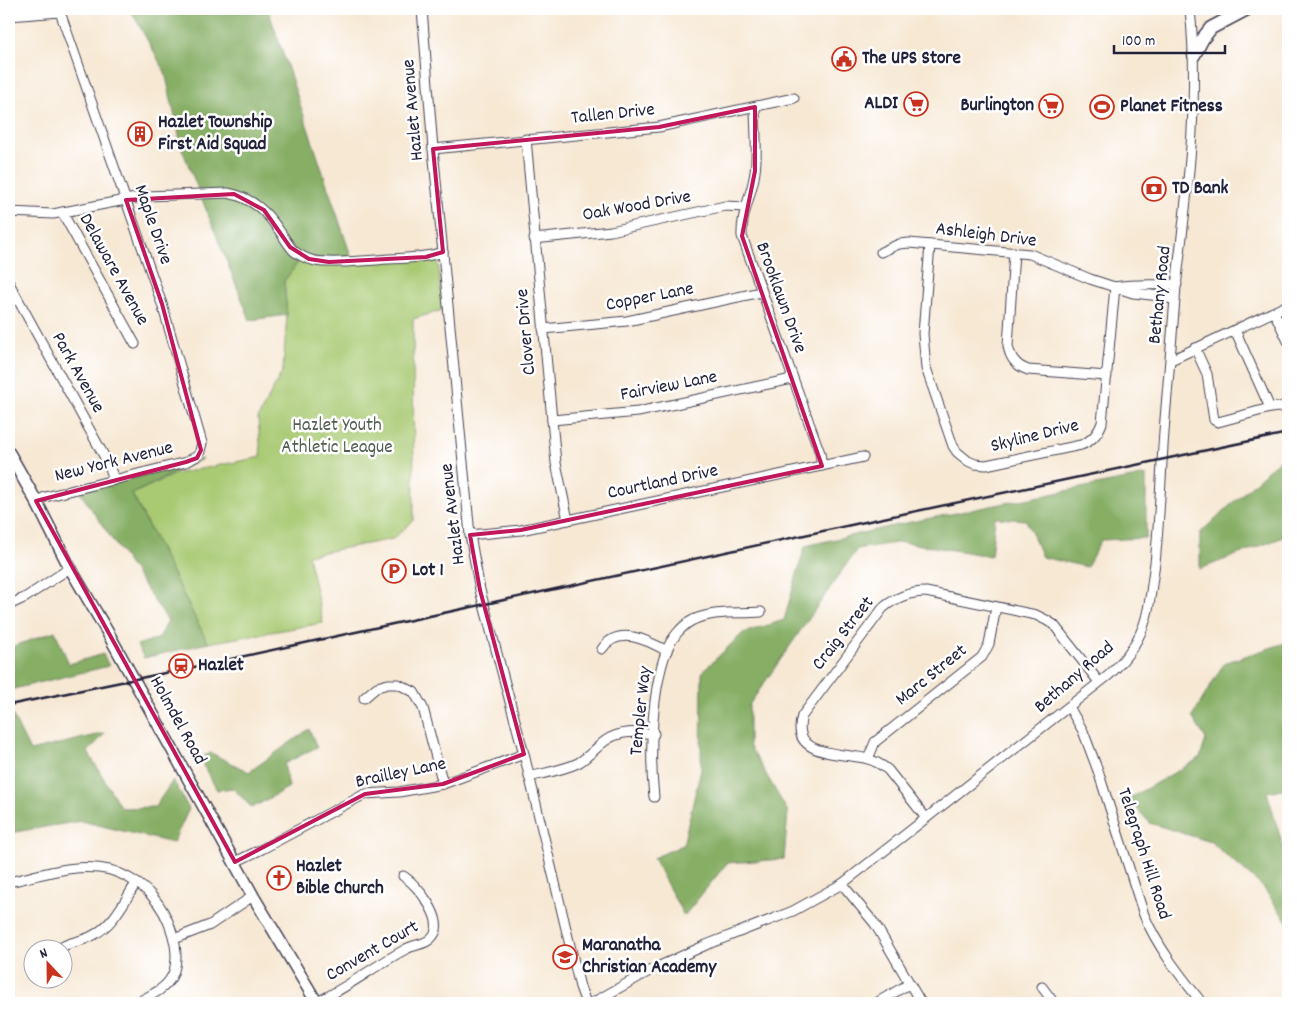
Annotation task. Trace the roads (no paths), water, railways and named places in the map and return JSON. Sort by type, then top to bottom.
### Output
[{"type":"highway","points":[[1194,55],[1211,28],[1247,9]]},
{"type":"main road","name":"Holmdel Road","points":[[9,453],[70,568],[108,633],[253,896],[317,1003]]},
{"type":"street","name":"Hazlet Avenue","points":[[422,9],[433,149],[470,535],[480,590],[530,776],[580,987],[586,1003]]},
{"type":"street","name":"Bethany Road","points":[[592,1003],[654,969],[706,945],[793,911],[842,884],[1069,707],[1116,669],[1128,654],[1140,633],[1150,603],[1159,524],[1175,300],[1187,208],[1194,112],[1194,55],[1190,9]]},
{"type":"street","points":[[9,16],[60,10]]},
{"type":"street","name":"Maple Drive","points":[[60,10],[162,304],[200,434],[202,443],[199,455]]},
{"type":"street","name":"Tallen Drive","points":[[433,149],[659,127],[794,98]]},
{"type":"street","name":"Brooklawn Drive","points":[[755,107],[755,171],[752,187],[744,207],[742,236],[792,379],[820,452],[822,466]]},
{"type":"street","name":"Clover Drive","points":[[526,140],[556,463],[568,520]]},
{"type":"street","points":[[9,212],[42,214],[146,196],[215,193],[240,196],[256,204],[264,210],[295,251],[316,261],[359,261],[426,256],[443,252]]},
{"type":"street","name":"Oak Wood Drive","points":[[534,238],[611,231],[725,206],[744,207]]},
{"type":"street","name":"Delaware Avenue","points":[[62,212],[135,344]]},
{"type":"street","name":"Ashleigh Drive","points":[[881,252],[899,244],[1014,252],[1038,256],[1090,279],[1133,293],[1175,300]]},
{"type":"street","name":"Skyline Drive","points":[[930,245],[924,357],[930,381],[953,446],[961,457],[975,464],[986,465],[1084,444],[1097,434],[1102,423],[1115,287]]},
{"type":"street","points":[[1014,252],[1008,346],[1013,360],[1028,370],[1107,376]]},
{"type":"street","name":"Park Avenue","points":[[9,283],[109,465],[114,480]]},
{"type":"street","name":"Ashleigh Drive","points":[[1115,287],[1134,284],[1177,284]]},
{"type":"street","name":"Copper Lane","points":[[543,329],[627,321],[761,292]]},
{"type":"street","points":[[1170,360],[1288,304]]},
{"type":"street","points":[[1274,312],[1288,341]]},
{"type":"street","points":[[1235,330],[1270,408]]},
{"type":"street","points":[[1195,348],[1207,374],[1214,420],[1218,422],[1270,408],[1288,406]]},
{"type":"street","name":"Fairview Lane","points":[[552,420],[638,412],[792,379]]},
{"type":"street","name":"New York Avenue","points":[[36,501],[45,497],[186,462],[199,455]]},
{"type":"street","name":"Courtland Drive","points":[[470,535],[521,530],[863,457]]},
{"type":"street","points":[[9,605],[26,598],[70,568]]},
{"type":"street","name":"Craig Street","points":[[926,818],[888,770],[868,759],[815,749],[809,746],[802,737],[800,723],[802,716],[879,612],[892,600],[908,594],[931,593],[1036,615],[1054,626],[1099,682]]},
{"type":"street","name":"Marc Street","points":[[868,759],[875,742],[982,657],[989,644],[996,607]]},
{"type":"street","name":"Templer Way","points":[[654,797],[652,780],[658,688],[667,651],[678,631],[696,619],[726,612],[761,612]]},
{"type":"street","points":[[602,649],[614,638],[628,636],[645,640],[667,651]]},
{"type":"street","points":[[364,698],[377,687],[388,684],[398,684],[414,692],[423,708],[443,784]]},
{"type":"street","name":"Telegraph Hill Road","points":[[1069,707],[1083,731],[1098,771],[1150,930],[1164,953],[1202,1003]]},
{"type":"street","points":[[530,776],[575,764],[606,740],[616,735],[630,732],[654,734]]},
{"type":"street","name":"Brailley Lane","points":[[235,862],[365,794],[399,792],[443,784],[524,754]]},
{"type":"street","points":[[9,882],[70,869],[91,867],[118,872],[152,896],[160,906],[174,939],[176,961],[170,979],[160,989],[136,1003]]},
{"type":"street","name":"Convent Court","points":[[317,1003],[406,949],[428,941],[436,933],[436,918],[421,892],[410,880],[403,876]]},
{"type":"street","points":[[72,942],[87,938],[101,931],[114,917],[136,883]]},
{"type":"street","points":[[842,884],[875,924],[921,1003]]},
{"type":"street","points":[[174,939],[210,925],[253,896]]},
{"type":"street","points":[[876,1003],[909,984]]},
{"type":"street","points":[[1042,986],[1054,1003]]},
{"type":"railway","points":[[9,705],[1288,433]]},
{"type":"place","name":"The UPS Store","points":[[844,59]]},
{"type":"place","name":"ALDI","points":[[916,104]]},
{"type":"place","name":"Burlington","points":[[1051,106]]},
{"type":"place","name":"Planet Fitness","points":[[1102,107]]},
{"type":"place","name":"Hazlet Township First Aid Squad","points":[[140,134]]},
{"type":"place","name":"TD Bank","points":[[1154,189]]},
{"type":"place","name":"Lot 1","points":[[394,571]]},
{"type":"place","name":"Hazlet","points":[[181,666]]},
{"type":"place","name":"Hazlet Bible Church","points":[[279,878]]},
{"type":"place","name":"Maranatha Christian Academy","points":[[565,957]]},
{"type":"park label","name":"Hazlet Youth Athletic League","points":[[337,437]]}]
